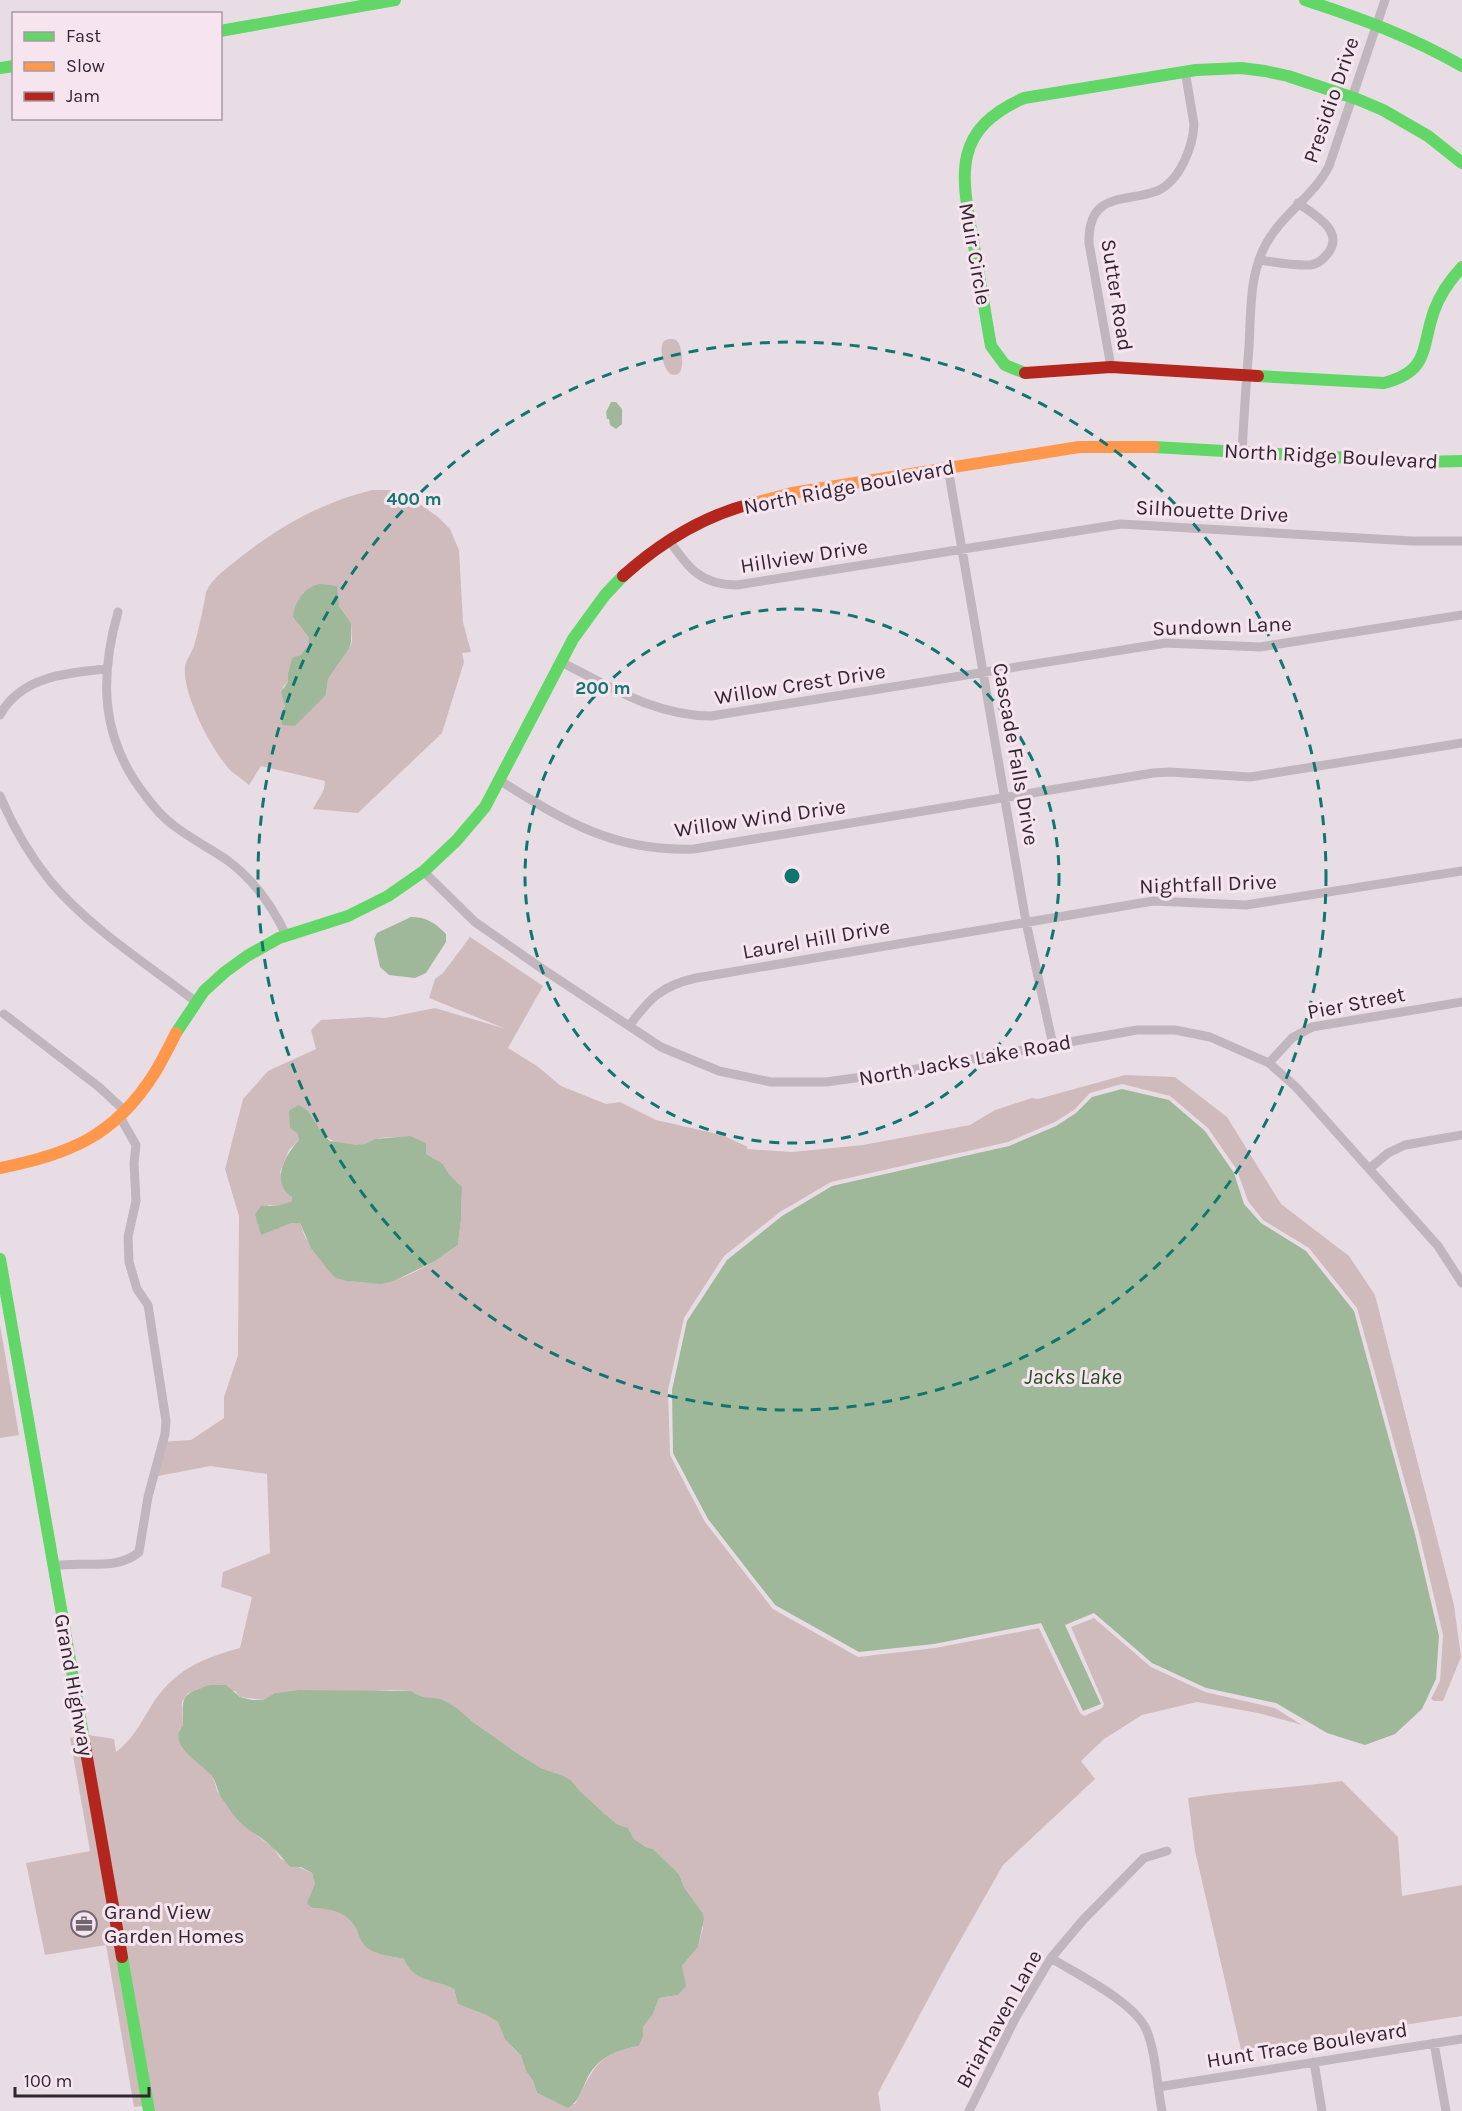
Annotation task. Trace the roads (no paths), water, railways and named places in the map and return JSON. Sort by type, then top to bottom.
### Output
[{"type":"street","points":[[222,31],[395,0]]},
{"type":"street","points":[[1305,0],[1409,37],[1462,66]]},
{"type":"street","name":"Presidio Drive","points":[[1242,452],[1252,288],[1259,260],[1273,232],[1325,176],[1385,0]]},
{"type":"street","name":"Muir Circle","points":[[1462,163],[1428,136],[1404,121],[1352,98],[1288,76],[1265,71],[1216,68],[1185,71],[1024,98],[1011,103],[988,118],[973,138],[965,161],[964,189],[991,346],[995,355],[1008,368],[1026,374],[1111,368],[1384,382],[1405,377],[1419,364],[1439,300],[1446,286],[1462,267]]},
{"type":"street","name":"Sutter Road","points":[[1111,368],[1089,243],[1090,224],[1108,202],[1117,198],[1157,191],[1172,181],[1178,173],[1193,133],[1194,124],[1185,71]]},
{"type":"street","points":[[1259,260],[1311,265],[1323,260],[1331,249],[1333,242],[1330,230],[1298,203]]},
{"type":"street","name":"North Ridge Boulevard","points":[[286,935],[325,924],[373,905],[424,872],[439,859],[473,823],[484,807],[587,618],[606,595],[643,558],[669,540],[716,515],[765,499],[1087,447],[1148,447],[1420,462],[1462,461]]},
{"type":"street","name":"Cascade Falls Drive","points":[[948,468],[1026,922],[1053,1045]]},
{"type":"street","name":"Silhouette Drive","points":[[962,549],[1121,524],[1412,541],[1462,541]]},
{"type":"street","name":"Hillview Drive","points":[[669,540],[694,573],[704,579],[727,585],[962,549]]},
{"type":"street","points":[[0,1168],[48,1158],[71,1150],[98,1136],[122,1114],[151,1080],[195,1002],[223,973],[268,943],[286,935],[276,913],[258,888],[225,859],[203,847],[164,818],[137,786],[125,767],[111,729],[107,709],[106,669],[111,634],[118,612]]},
{"type":"street","name":"Sundown Lane","points":[[983,673],[1166,643],[1240,648],[1274,646],[1462,615]]},
{"type":"street","name":"Willow Crest Drive","points":[[561,662],[650,706],[677,713],[703,716],[732,714],[983,673]]},
{"type":"street","points":[[0,715],[11,700],[36,683],[66,674],[106,669]]},
{"type":"street","name":"Willow Wind Drive","points":[[499,780],[541,806],[593,832],[630,845],[673,850],[713,846],[1153,773],[1170,772],[1233,777],[1264,775],[1462,743]]},
{"type":"street","points":[[0,796],[23,842],[52,884],[110,936],[195,1002]]},
{"type":"street","name":"Nightfall Drive","points":[[1026,922],[1153,901],[1246,905],[1462,871]]},
{"type":"street","name":"North Jacks Lake Road","points":[[424,872],[475,922],[543,970],[661,1047],[719,1071],[780,1082],[826,1082],[1137,1030],[1175,1030],[1210,1037],[1269,1063],[1296,1087],[1438,1246],[1462,1281]]},
{"type":"street","name":"Laurel Hill Drive","points":[[629,1026],[656,993],[681,981],[1026,922]]},
{"type":"street","name":"Pier Street","points":[[1269,1063],[1292,1038],[1312,1027],[1462,1002]]},
{"type":"street","points":[[4,1014],[99,1088],[122,1114],[136,1145],[134,1163],[136,1201],[128,1237],[129,1262],[137,1289],[148,1305],[165,1412],[165,1434],[148,1497],[139,1552],[126,1560],[115,1563],[54,1566]]},
{"type":"street","points":[[1369,1169],[1388,1153],[1405,1145],[1462,1136]]},
{"type":"street","name":"Grand Highway","points":[[0,1259],[149,2111]]},
{"type":"street","name":"Briarhaven Lane","points":[[969,2111],[1016,2017],[1051,1958],[1083,1920],[1144,1858],[1167,1851]]},
{"type":"street","points":[[1051,1958],[1127,2005],[1135,2013],[1150,2041],[1162,2111]]},
{"type":"street","name":"Hunt Trace Boulevard","points":[[1158,2086],[1462,2039]]},
{"type":"street","points":[[1434,2043],[1446,2111]]},
{"type":"street","points":[[1314,2062],[1322,2111]]},
{"type":"water","points":[[611,402],[616,402],[622,409],[622,424],[616,429],[607,419],[606,412]]},
{"type":"water","points":[[320,584],[337,586],[339,606],[351,623],[351,642],[349,649],[328,679],[326,695],[295,726],[282,725],[281,713],[285,706],[281,692],[288,682],[292,658],[301,655],[309,645],[309,638],[293,617],[294,611],[298,600],[305,592]]},
{"type":"water","points":[[411,917],[426,919],[434,924],[446,934],[446,942],[426,973],[415,978],[389,975],[380,967],[374,939],[377,933]]},
{"type":"water","name":"Jacks Lake","points":[[1122,1089],[1169,1100],[1205,1131],[1234,1173],[1244,1204],[1261,1223],[1306,1251],[1354,1311],[1415,1534],[1439,1636],[1436,1679],[1422,1709],[1395,1734],[1365,1745],[1327,1733],[1276,1703],[1206,1688],[1152,1663],[1094,1613],[1065,1625],[1101,1704],[1083,1711],[1041,1623],[934,1644],[859,1652],[775,1605],[708,1519],[673,1453],[672,1390],[687,1321],[727,1260],[782,1216],[832,1186],[1009,1146],[1056,1126],[1076,1113],[1092,1097]]},
{"type":"water","points":[[298,1105],[308,1111],[324,1136],[330,1141],[356,1145],[375,1139],[410,1136],[426,1143],[426,1154],[442,1163],[462,1187],[458,1245],[435,1261],[394,1281],[381,1284],[335,1278],[311,1248],[300,1223],[292,1223],[261,1235],[255,1214],[261,1206],[276,1206],[291,1202],[292,1197],[285,1191],[281,1176],[289,1153],[299,1140],[297,1133],[290,1128],[289,1111]]},
{"type":"water","points":[[210,1685],[226,1685],[240,1697],[252,1700],[263,1700],[275,1693],[298,1690],[411,1691],[423,1697],[441,1699],[541,1768],[571,1780],[605,1814],[617,1824],[628,1828],[634,1839],[653,1849],[679,1874],[684,1887],[702,1912],[704,1919],[698,1947],[682,1966],[686,1986],[678,1995],[659,1998],[653,2014],[643,2027],[643,2037],[639,2046],[608,2056],[595,2066],[571,2106],[568,2108],[537,2093],[521,2056],[505,2039],[498,2022],[458,2004],[454,1989],[419,1976],[413,1972],[404,1959],[377,1953],[368,1948],[352,1922],[343,1914],[332,1910],[312,1908],[307,1903],[315,1884],[312,1873],[301,1867],[291,1867],[269,1844],[235,1816],[221,1797],[211,1775],[186,1753],[179,1739],[179,1732],[183,1725],[185,1698],[188,1694]]},
{"type":"place","name":"Grand View Garden Homes","points":[[84,1924]]}]
